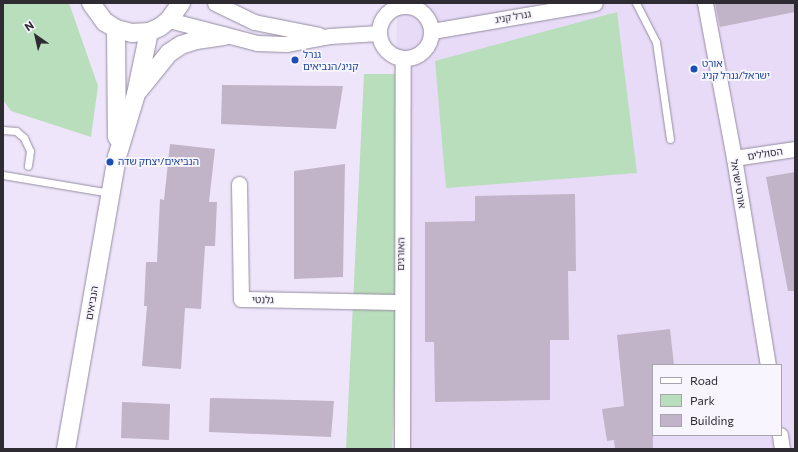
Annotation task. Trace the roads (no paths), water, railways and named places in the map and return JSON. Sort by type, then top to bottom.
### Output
[{"type":"street","points":[[91,3],[105,22],[116,29],[132,33],[149,32],[170,20],[180,3]]},
{"type":"street","points":[[215,3],[254,22],[330,36]]},
{"type":"street","name":"גנרל קניג","points":[[432,31],[595,3]]},
{"type":"street","name":"אורט ישראל","points":[[704,3],[734,158],[768,364]]},
{"type":"street","points":[[402,4],[422,12],[427,17],[432,31],[431,38],[424,51],[417,56],[403,59],[388,53],[380,41],[379,33],[385,15],[402,4]]},
{"type":"street","points":[[170,20],[224,36],[257,43],[286,44],[330,36],[379,33]]},
{"type":"street","name":"הנביאים","points":[[116,29],[117,158]]},
{"type":"street","name":"הנביאים","points":[[66,449],[117,158],[136,94],[149,32]]},
{"type":"street","points":[[136,94],[169,53],[196,40],[224,36]]},
{"type":"street","name":"האורגים","points":[[402,449],[400,302],[403,59]]},
{"type":"street","name":"הסוללים","points":[[734,158],[795,149]]},
{"type":"street","name":"גלנטי","points":[[239,184],[241,299],[400,302]]},
{"type":"street","points":[[780,436],[782,449]]},
{"type":"lane","points":[[636,3],[656,42],[670,138]]},
{"type":"lane","points":[[3,130],[16,131],[24,138],[30,151],[28,166]]},
{"type":"lane","points":[[3,175],[112,193]]},
{"type":"place","name":"גנרל קניג/הנביאים","points":[[295,60]]},
{"type":"place","name":"אורט ישראל/גנרל קניג","points":[[694,69]]},
{"type":"place","name":"הנביאים/יצחק שדה","points":[[110,162]]}]
